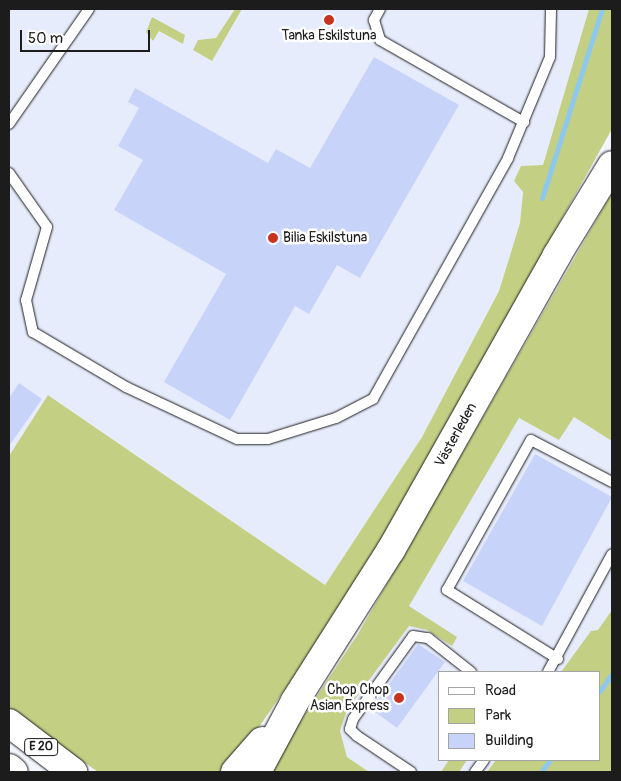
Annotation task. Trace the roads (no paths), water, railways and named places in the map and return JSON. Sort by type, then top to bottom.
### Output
[{"type":"main road","name":"Västerleden","points":[[257,772],[295,702],[391,550],[557,255],[612,164]]},
{"type":"main road","name":"Västerleden","points":[[235,772],[295,702]]},
{"type":"main road","name":"E 20","points":[[9,723],[73,772]]},
{"type":"main road","name":"E 20","points":[[9,768],[14,772]]},
{"type":"lane","points":[[9,124],[89,9]]},
{"type":"lane","points":[[380,9],[374,20],[380,40],[524,122]]},
{"type":"lane","points":[[9,172],[47,227],[26,300],[33,332],[126,387],[237,439],[268,439],[336,418],[373,398],[508,158],[550,57],[551,9]]},
{"type":"lane","points":[[558,659],[446,590],[531,440],[612,482]]},
{"type":"lane","points":[[549,671],[558,659],[612,554]]},
{"type":"lane","points":[[411,772],[357,736],[350,729],[353,719],[413,636],[428,638],[470,671]]},
{"type":"lane","points":[[475,772],[483,761]]},
{"type":"waterway","points":[[542,198],[602,9]]},
{"type":"waterway","points":[[601,690],[612,674]]},
{"type":"waterway","points":[[541,772],[549,761]]},
{"type":"place","name":"Tanka Eskilstuna","points":[[329,20]]},
{"type":"place","name":"Bilia Eskilstuna","points":[[273,238]]},
{"type":"place","name":"Chop Chop Asian Express","points":[[399,698]]}]
